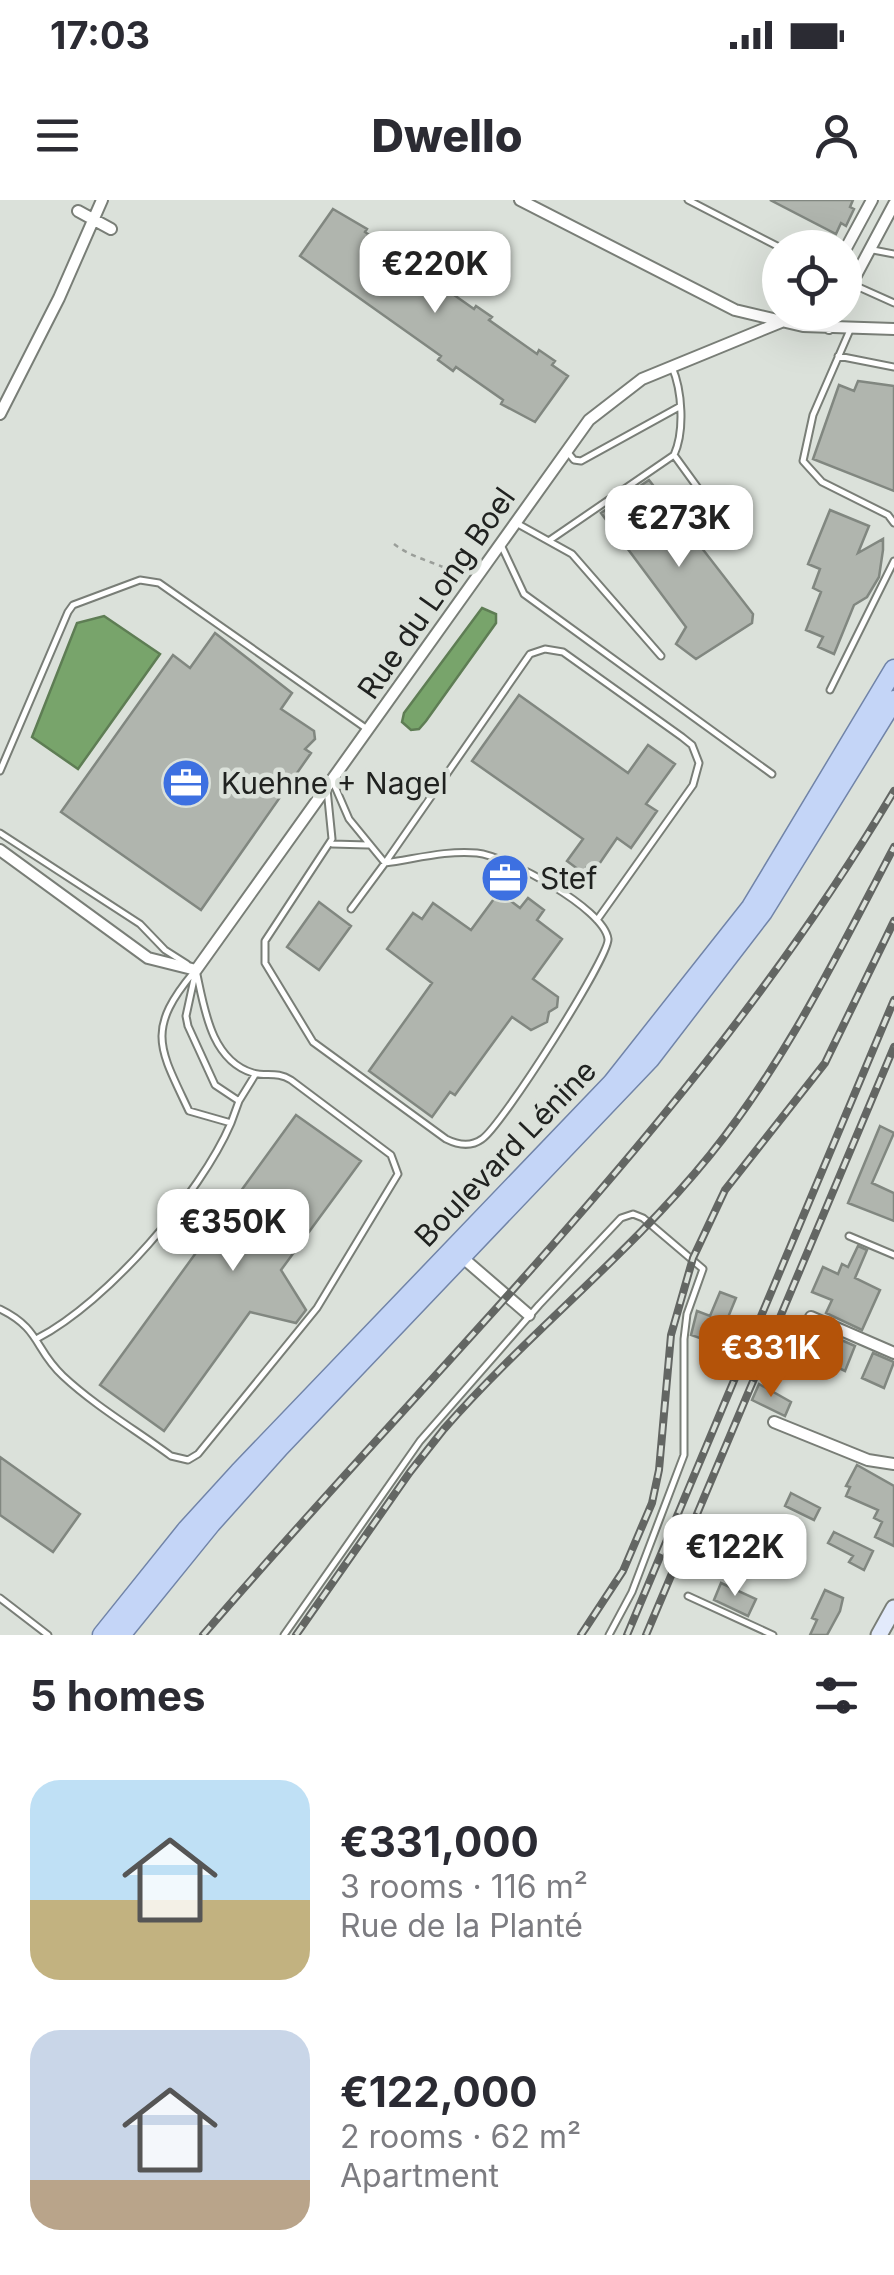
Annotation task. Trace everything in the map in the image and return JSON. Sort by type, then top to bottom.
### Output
[{"type":"main road","name":"Boulevard Lénine","points":[[102,1635],[239,1472],[612,1083],[751,906],[894,669]]},
{"type":"main road","name":"Boulevard Lénine","points":[[120,1635],[246,1486],[607,1108],[694,1006],[763,912],[894,700]]},
{"type":"street","points":[[0,414],[102,200]]},
{"type":"street","points":[[520,200],[719,303],[762,316]]},
{"type":"street","points":[[856,230],[872,200]]},
{"type":"street","points":[[862,265],[891,217],[894,204]]},
{"type":"street","points":[[78,211],[110,228]]},
{"type":"street","points":[[862,328],[894,329]]},
{"type":"street","name":"Rue du Long Boel","points":[[196,970],[370,731],[566,450],[608,402],[642,378],[762,330]]},
{"type":"street","points":[[0,850],[148,958],[196,970]]},
{"type":"street","points":[[463,1258],[529,1315]]},
{"type":"street","points":[[811,1317],[894,1354]]},
{"type":"street","points":[[774,1422],[868,1460],[894,1464]]},
{"type":"street","points":[[879,1635],[894,1608]]},
{"type":"lane","points":[[688,200],[762,238]]},
{"type":"lane","points":[[871,250],[894,254]]},
{"type":"lane","points":[[862,292],[894,302]]},
{"type":"lane","points":[[850,330],[812,415],[803,460],[822,482],[888,516],[894,523]]},
{"type":"lane","points":[[838,356],[894,367]]},
{"type":"lane","points":[[550,540],[674,455],[680,433],[678,381],[672,367]]},
{"type":"lane","points":[[566,450],[580,461],[679,407]]},
{"type":"lane","points":[[674,455],[711,506]]},
{"type":"lane","points":[[516,522],[572,554],[661,656]]},
{"type":"lane","points":[[500,544],[524,594],[772,774]]},
{"type":"lane","points":[[830,690],[894,561]]},
{"type":"lane","points":[[0,772],[73,605],[140,580],[160,583],[370,731]]},
{"type":"lane","points":[[352,909],[524,662],[537,651],[553,648],[575,659],[682,737],[692,745],[699,763],[692,784],[597,920]]},
{"type":"lane","points":[[330,786],[330,844],[265,941],[266,964],[313,1042],[455,1144],[474,1144],[491,1132],[544,1057],[608,950],[606,932],[597,920],[552,886],[482,853],[458,852],[385,863]]},
{"type":"lane","points":[[330,786],[349,819],[385,863]]},
{"type":"lane","points":[[0,834],[140,924],[164,950],[196,970],[213,1034],[228,1056],[256,1074],[275,1072],[291,1080],[392,1155],[398,1174],[317,1308],[216,1432],[188,1460],[171,1456],[67,1380],[49,1360],[30,1326],[0,1309]]},
{"type":"lane","points":[[330,844],[368,845]]},
{"type":"lane","points":[[196,970],[186,1016],[188,1026],[215,1085],[238,1101]]},
{"type":"lane","points":[[196,970],[166,1008],[162,1050],[189,1112],[231,1124]]},
{"type":"lane","points":[[38,1338],[70,1318],[174,1213],[210,1166],[238,1101],[256,1074]]},
{"type":"lane","points":[[284,1635],[420,1441],[529,1315],[628,1214],[643,1218],[703,1268],[687,1314],[684,1339],[684,1456],[632,1592],[609,1635]]},
{"type":"lane","points":[[849,1236],[894,1256]]},
{"type":"lane","points":[[688,1596],[773,1635]]},
{"type":"lane","points":[[0,1598],[48,1635]]},
{"type":"path","points":[[394,544],[420,560],[443,564],[473,584]]},
{"type":"shaded area","points":[[482,608],[496,614],[496,623],[426,721],[419,729],[411,730],[402,722],[404,713]]},
{"type":"shaded area","points":[[104,616],[160,654],[78,769],[32,737],[77,623]]},
{"type":"building","points":[[770,200],[853,200],[850,207],[854,209],[846,226],[841,223],[838,230],[828,230]]},
{"type":"building","points":[[333,209],[367,229],[365,232],[412,265],[414,262],[429,273],[427,276],[474,309],[476,306],[492,317],[489,320],[537,354],[539,350],[555,361],[552,365],[568,376],[535,422],[501,404],[503,400],[456,367],[453,371],[438,360],[441,356],[300,256]]},
{"type":"building","points":[[858,381],[894,386],[894,491],[813,459],[839,385],[854,391]]},
{"type":"building","points":[[649,480],[753,614],[752,623],[696,659],[676,644],[686,627],[601,513]]},
{"type":"building","points":[[830,510],[869,526],[858,553],[883,539],[879,577],[867,597],[854,605],[834,654],[818,647],[823,637],[806,630],[821,592],[813,588],[820,569],[808,564]]},
{"type":"building","name":"Kuehne + Nagel","points":[[215,633],[292,693],[281,709],[314,731],[315,739],[305,749],[311,753],[201,910],[61,812],[173,655],[190,668]]},
{"type":"building","points":[[519,695],[628,773],[648,745],[675,764],[646,804],[657,811],[631,848],[617,838],[593,873],[586,868],[583,873],[567,861],[583,839],[472,761]]},
{"type":"building","points":[[499,892],[520,908],[528,898],[544,910],[537,920],[562,939],[533,979],[558,997],[557,1007],[549,1012],[547,1022],[531,1030],[512,1017],[455,1095],[450,1092],[432,1117],[369,1071],[432,983],[387,949],[413,913],[422,919],[433,903],[471,930]]},
{"type":"building","points":[[319,902],[351,926],[319,970],[287,947]]},
{"type":"building","points":[[296,1115],[361,1161],[281,1270],[306,1310],[296,1323],[250,1312],[164,1431],[100,1385]]},
{"type":"building","points":[[880,1126],[894,1133],[872,1183],[894,1193],[894,1221],[848,1203]]},
{"type":"building","points":[[858,1246],[867,1250],[855,1278],[880,1290],[862,1330],[826,1313],[832,1300],[812,1292],[823,1267],[838,1274],[842,1264],[848,1267]]},
{"type":"building","points":[[720,1292],[736,1298],[717,1344],[691,1335],[697,1311],[710,1316]]},
{"type":"building","points":[[801,1329],[828,1341],[830,1335],[855,1346],[845,1371],[793,1346]]},
{"type":"building","points":[[873,1353],[894,1362],[884,1388],[862,1378]]},
{"type":"building","points":[[759,1384],[791,1402],[785,1416],[752,1400]]},
{"type":"building","points":[[0,1457],[80,1514],[53,1552],[0,1515]]},
{"type":"building","points":[[857,1465],[894,1486],[894,1546],[875,1537],[882,1522],[874,1518],[878,1510],[846,1496],[850,1487],[846,1486]]},
{"type":"building","points":[[791,1493],[820,1508],[814,1520],[785,1506]]},
{"type":"building","points":[[834,1532],[873,1551],[864,1570],[849,1562],[853,1556],[828,1543]]},
{"type":"building","points":[[721,1583],[756,1599],[748,1616],[714,1600]]},
{"type":"building","points":[[825,1590],[843,1598],[840,1611],[827,1635],[810,1635],[817,1620],[812,1618]]},
{"type":"railway","points":[[203,1635],[656,1125],[820,907],[894,791]]},
{"type":"railway","points":[[296,1635],[444,1429],[646,1226],[710,1155],[763,1082],[809,1006],[894,847]]},
{"type":"railway","points":[[581,1635],[623,1571],[652,1503],[659,1470],[671,1335],[693,1258],[725,1190],[825,1063],[894,921]]},
{"type":"railway","points":[[627,1635],[894,1000]]},
{"type":"railway","points":[[646,1635],[894,1047]]},
{"type":"place","name":"Kuehne + Nagel","points":[[186,783]]},
{"type":"place","name":"Stef","points":[[505,878]]}]
